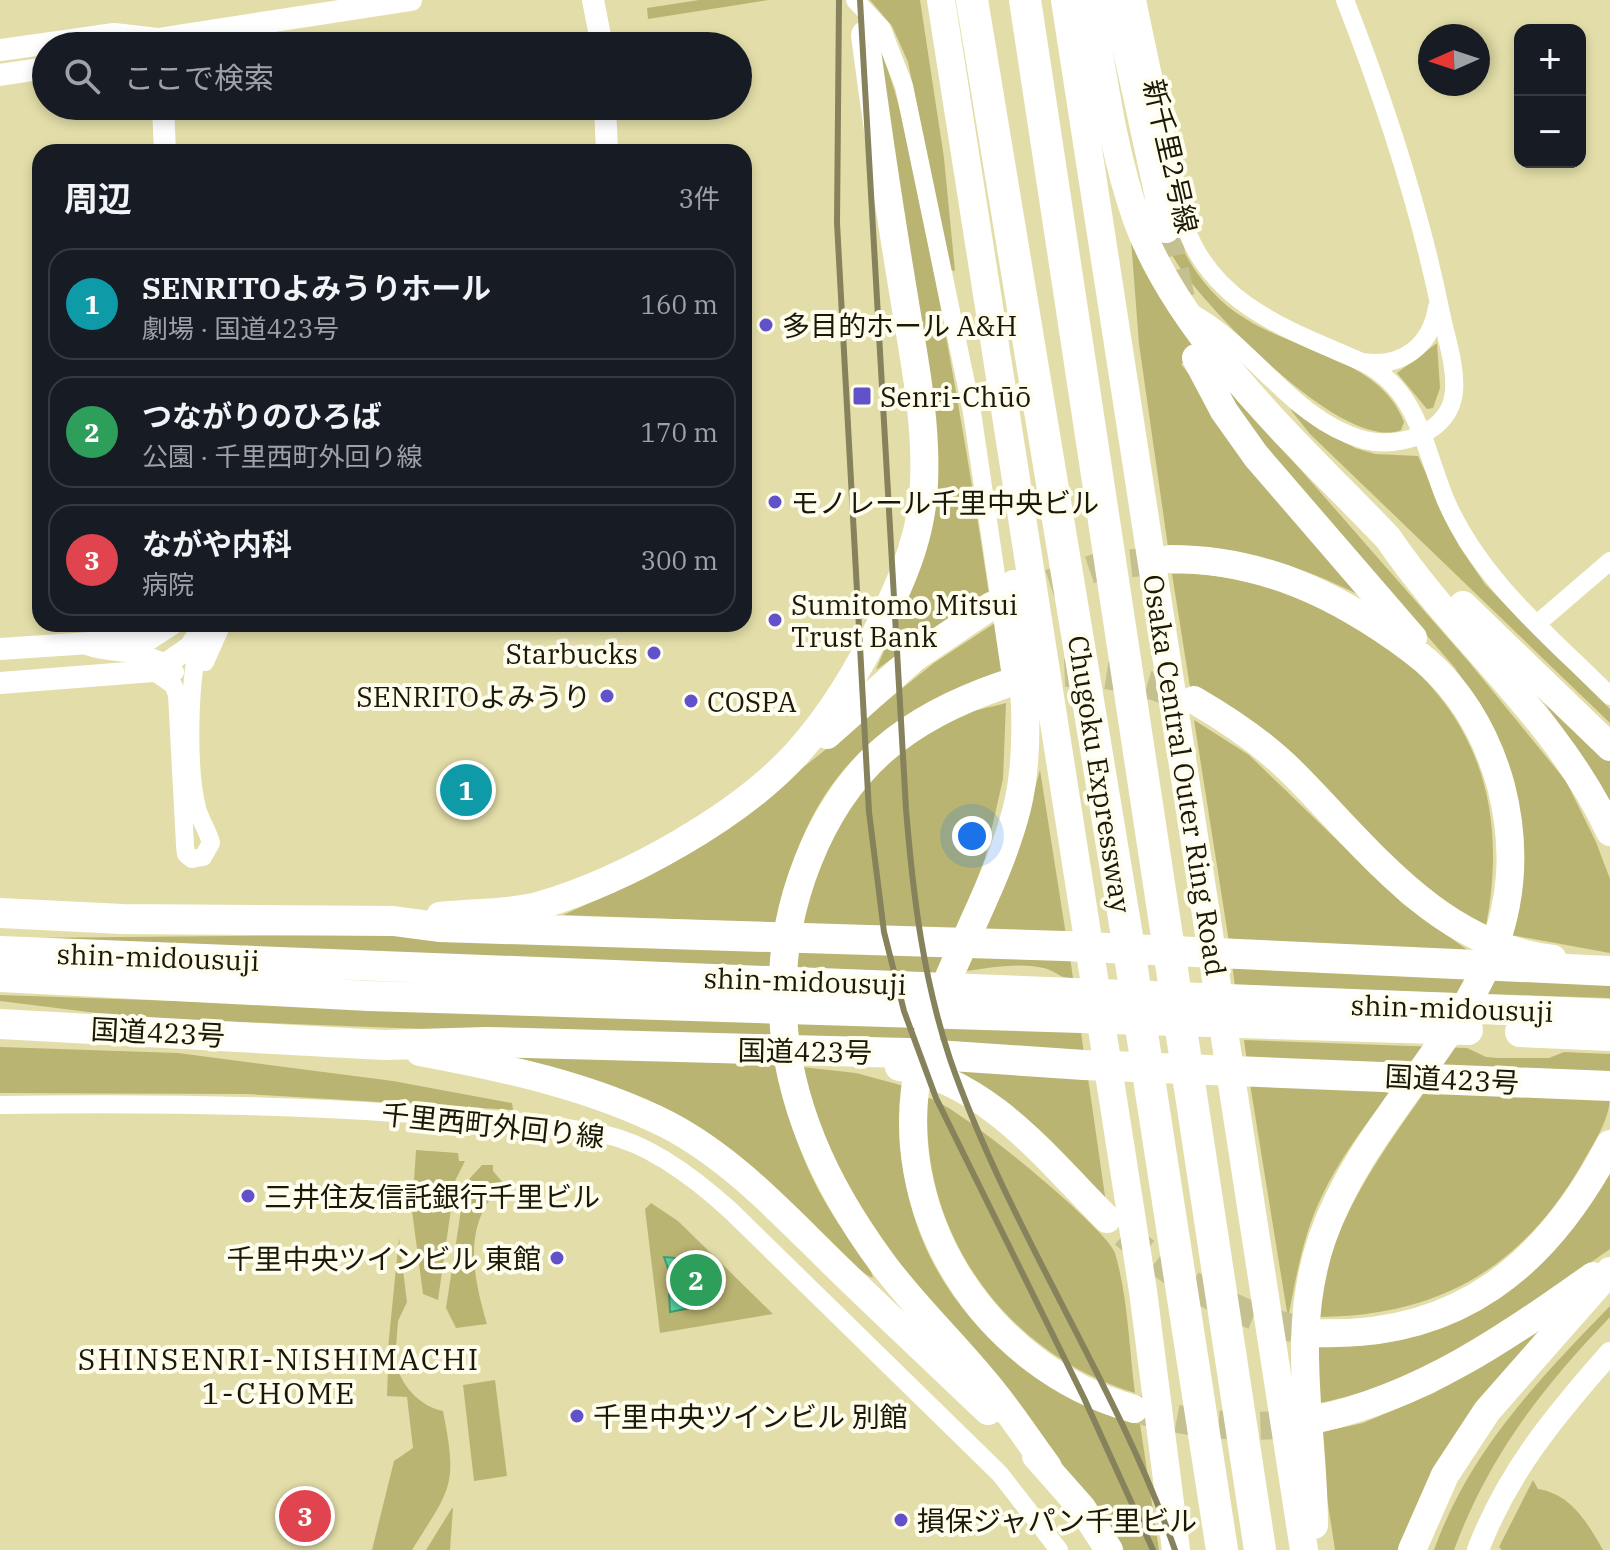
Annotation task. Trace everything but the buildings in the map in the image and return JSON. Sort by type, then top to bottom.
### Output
[{"type":"highway","name":"Chugoku Expressway","points":[[972,0],[1126,930],[1222,1550]]},
{"type":"highway","name":"Chugoku Expressway","points":[[1025,0],[1260,1550]]},
{"type":"highway","points":[[0,913],[122,919],[393,921],[439,927],[972,942],[1610,968]]},
{"type":"highway","points":[[0,928],[97,925],[122,919]]},
{"type":"highway","name":"shin-midousuji","points":[[0,951],[1610,1014]]},
{"type":"highway","name":"shin-midousuji","points":[[0,977],[401,997],[1610,1036]]},
{"type":"highway","points":[[0,1007],[174,1032]]},
{"type":"highway","name":"国道423号","points":[[0,1024],[384,1045],[461,1042],[907,1053],[1084,1065],[1610,1086]]},
{"type":"main road","points":[[941,0],[1159,1399],[1176,1550]]},
{"type":"main road","name":"Osaka Central Outer Ring Road","points":[[1065,0],[1304,1550]]},
{"type":"main road","points":[[1090,0],[1120,157],[1138,221],[1153,255],[1187,311],[1262,403],[1388,538],[1431,574],[1610,747]]},
{"type":"main road","points":[[1116,0],[1166,229]]},
{"type":"main road","points":[[393,921],[513,911],[597,885],[649,861],[698,832],[799,751],[838,702],[866,656],[913,554],[924,495],[922,424],[865,35]]},
{"type":"main road","points":[[1196,358],[1231,424],[1458,694],[1485,741],[1505,805],[1511,868],[1501,924],[1473,996],[1341,1196],[1312,1274],[1306,1314],[1303,1375],[1314,1481],[1314,1550]]},
{"type":"main road","points":[[999,373],[994,416],[1017,615],[1023,747],[1017,806],[995,875],[933,1018],[914,1095],[914,1146],[926,1210],[944,1253],[979,1309],[1011,1342],[1049,1371],[1104,1400],[1134,1409]]},
{"type":"main road","points":[[1388,538],[1407,566],[1547,728],[1580,776],[1610,832]]},
{"type":"main road","points":[[1170,559],[1241,565],[1308,586],[1397,639],[1428,663],[1458,694]]},
{"type":"main road","points":[[799,751],[818,744],[914,658],[991,606]]},
{"type":"main road","points":[[1003,685],[933,713],[868,762],[843,791],[818,835],[788,920],[781,991],[789,1069],[817,1157],[849,1215],[884,1265],[997,1396],[1109,1550]]},
{"type":"main road","points":[[1194,700],[1238,726],[1264,746],[1396,881],[1435,913],[1507,949],[1610,968]]},
{"type":"main road","points":[[384,1045],[482,1062],[588,1093],[636,1111],[703,1146],[801,1230],[1048,1467]]},
{"type":"main road","points":[[758,1050],[807,1060],[910,1069],[950,1082],[1014,1127],[1107,1219]]},
{"type":"main road","points":[[1315,1333],[1363,1333],[1394,1329],[1443,1314],[1483,1295],[1520,1266],[1561,1224],[1610,1144]]},
{"type":"main road","points":[[1317,1419],[1388,1399],[1435,1377],[1507,1335],[1610,1264]]},
{"type":"main road","points":[[1412,1550],[1436,1492],[1472,1432],[1610,1271]]},
{"type":"street","points":[[223,32],[411,0]]},
{"type":"street","points":[[593,0],[599,32]]},
{"type":"street","points":[[855,0],[882,29],[904,86],[972,412],[1023,747]]},
{"type":"street","name":"新千里2号線","points":[[1137,0],[1179,204],[1196,254],[1218,284],[1258,315],[1362,362],[1397,388],[1416,416],[1446,502],[1466,540],[1493,578],[1610,696]]},
{"type":"street","points":[[1187,311],[1218,328],[1290,395],[1346,433],[1385,444],[1401,443],[1422,434],[1445,413],[1454,390],[1438,299],[1410,186],[1379,87],[1345,0]]},
{"type":"street","points":[[0,50],[32,46]]},
{"type":"street","points":[[0,75],[32,70]]},
{"type":"street","points":[[164,120],[165,144]]},
{"type":"street","points":[[606,120],[607,144]]},
{"type":"street","points":[[1362,362],[1385,364],[1414,351],[1434,325],[1438,299]]},
{"type":"street","points":[[1538,623],[1610,561]]},
{"type":"street","points":[[0,649],[149,639],[160,632]]},
{"type":"street","points":[[0,683],[160,667],[190,647],[200,632]]},
{"type":"street","points":[[81,644],[112,654],[147,655],[160,667],[177,694],[185,845],[186,854],[192,859],[209,852],[211,843],[195,797],[191,703],[195,655],[202,632]]},
{"type":"street","points":[[205,825],[204,670],[219,632]]},
{"type":"street","points":[[160,667],[178,675],[191,703]]},
{"type":"street","name":"千里西町外回り線","points":[[0,1105],[151,1102],[311,1107],[478,1118],[606,1135],[632,1145],[688,1177],[731,1211],[990,1464],[1026,1504],[1059,1550]]},
{"type":"street","points":[[1478,1550],[1523,1459],[1550,1421],[1610,1353]]},
{"type":"shaded area","points":[[699,0],[769,0],[648,19],[647,8]]},
{"type":"shaded area","points":[[870,0],[920,0],[944,158],[955,271],[950,270],[908,62],[892,26]]},
{"type":"shaded area","points":[[876,39],[895,92],[915,174],[955,383],[989,594],[943,622],[876,670],[916,574],[932,495]]},
{"type":"shaded area","points":[[1159,230],[1176,234],[1204,282],[1234,311],[1266,330],[1335,359],[1377,384],[1393,401],[1404,422],[1401,430],[1377,432],[1348,421],[1316,402],[1283,376],[1200,293],[1177,263]]},
{"type":"shaded area","points":[[1131,240],[1206,361],[1193,358],[1181,364],[1359,595],[1313,574],[1266,559],[1218,550],[1168,547],[1139,344]]},
{"type":"shaded area","points":[[1437,343],[1440,388],[1433,408],[1427,409],[1397,373]]},
{"type":"shaded area","points":[[1223,381],[1469,662],[1566,781],[1610,879],[1610,953],[1511,935],[1521,839],[1518,809],[1510,772],[1488,719],[1455,668],[1249,430]]},
{"type":"shaded area","points":[[1290,409],[1355,448],[1375,454],[1418,456],[1459,546],[1485,584],[1610,709],[1610,723],[1310,434]]},
{"type":"shaded area","points":[[1172,574],[1250,582],[1324,609],[1371,635],[1410,665],[1442,699],[1466,737],[1482,778],[1491,824],[1493,873],[1486,926],[1440,900],[1203,692],[1190,687]]},
{"type":"shaded area","points":[[995,623],[1002,671],[955,690],[915,711],[880,735],[850,762],[825,794],[805,831],[789,874],[777,923],[563,915],[643,879],[716,837],[934,663]]},
{"type":"shaded area","points":[[1537,693],[1610,761],[1610,803],[1578,750]]},
{"type":"shaded area","points":[[1006,703],[1003,779],[985,858],[958,930],[802,925],[809,893],[836,830],[854,800],[876,773],[929,730],[965,714]]},
{"type":"shaded area","points":[[1194,720],[1249,755],[1403,904],[1469,951],[1229,942]]},
{"type":"shaded area","points":[[1040,770],[1066,935],[985,931],[1014,863]]},
{"type":"shaded area","points":[[432,934],[1070,957],[1073,978],[1031,966],[937,974],[21,938]]},
{"type":"shaded area","points":[[1232,964],[1610,979],[1610,998],[1235,986]]},
{"type":"shaded area","points":[[0,995],[1081,1032],[1084,1054],[137,1018],[0,1001]]},
{"type":"shaded area","points":[[1244,1040],[1467,1048],[1486,1057],[1498,1058],[1549,1058],[1564,1052],[1610,1054],[1610,1075],[1247,1061]]},
{"type":"shaded area","points":[[0,1047],[178,1053],[393,1081],[512,1103],[513,1110],[246,1094],[0,1093]]},
{"type":"shaded area","points":[[487,1053],[776,1065],[791,1122],[811,1175],[873,1278],[835,1248],[766,1179],[703,1132],[670,1113],[600,1083]]},
{"type":"shaded area","points":[[802,1067],[856,1073],[904,1086],[902,1146],[910,1202],[928,1253],[956,1300],[992,1341],[1035,1375],[1085,1403],[1140,1424],[1159,1550],[1123,1550],[1109,1523],[889,1248],[845,1180],[827,1144]]},
{"type":"shaded area","points":[[959,1071],[1088,1078],[1106,1203],[960,1075]]},
{"type":"shaded area","points":[[1250,1084],[1393,1089],[1345,1156],[1321,1198],[1305,1242],[1288,1318]]},
{"type":"shaded area","points":[[1426,1090],[1610,1096],[1600,1132],[1558,1201],[1532,1233],[1503,1259],[1437,1297],[1359,1315],[1315,1317],[1331,1253],[1356,1197]]},
{"type":"shaded area","points":[[928,1098],[967,1120],[997,1142],[1060,1195],[1106,1240],[1115,1253],[1123,1287],[1135,1393],[1089,1375],[1047,1349],[1010,1318],[979,1282],[955,1240],[938,1196],[929,1148]]},
{"type":"shaded area","points":[[416,1150],[458,1153],[459,1161],[465,1161],[455,1181],[438,1300],[423,1294],[412,1211]]},
{"type":"shaded area","points":[[482,1165],[493,1165],[493,1171],[504,1184],[490,1199],[476,1232],[475,1269],[487,1324],[456,1328],[446,1308],[463,1197],[470,1178]]},
{"type":"shaded area","points":[[1610,1174],[1610,1249],[1506,1320],[1432,1363],[1355,1394],[1314,1404],[1313,1346],[1362,1346],[1408,1338],[1449,1325],[1487,1305],[1522,1280],[1554,1249]]},
{"type":"shaded area","points":[[651,1203],[678,1221],[773,1314],[660,1333],[645,1209]]},
{"type":"shaded area","points":[[399,1238],[407,1302],[398,1321],[396,1347],[388,1348]]},
{"type":"shaded area","points":[[664,1257],[688,1263],[700,1272],[710,1294],[700,1306],[670,1312],[669,1291],[680,1289],[675,1270],[669,1271]]},
{"type":"shaded area","points":[[1610,1306],[1610,1317],[1561,1371],[1519,1425],[1483,1484],[1454,1550],[1434,1550],[1449,1514],[1486,1449],[1532,1390]]},
{"type":"shaded area","points":[[1547,1327],[1403,1550],[1335,1550],[1317,1433],[1363,1423],[1434,1393]]},
{"type":"shaded area","points":[[388,1367],[397,1367],[404,1382],[421,1401],[443,1411],[448,1436],[448,1485],[412,1550],[372,1550],[394,1461],[413,1448],[407,1397],[387,1396]]},
{"type":"shaded area","points":[[495,1380],[507,1476],[474,1481],[463,1385]]},
{"type":"shaded area","points":[[1533,1480],[1538,1489],[1560,1497],[1577,1511],[1603,1550],[1502,1550],[1499,1547]]},
{"type":"shaded area","points":[[452,1508],[450,1550],[426,1550]]},
{"type":"tunnel","points":[[1166,229],[1181,299]]},
{"type":"tunnel","points":[[1010,597],[1098,567],[1170,559]]},
{"type":"tunnel","points":[[1023,679],[1088,673],[1150,685],[1192,700]]},
{"type":"tunnel","points":[[1124,1234],[1167,1268],[1212,1297],[1261,1319],[1315,1333]]},
{"type":"tunnel","points":[[1136,1409],[1221,1425],[1264,1426],[1308,1421]]},
{"type":"railway","points":[[839,0],[837,223],[869,812],[884,932],[904,1011],[936,1098],[1084,1398],[1153,1550]]},
{"type":"railway","points":[[860,0],[906,809],[926,967],[950,1059],[974,1122],[1031,1245],[1123,1426],[1175,1550]]},
{"type":"place","name":"多目的ホール A&H","points":[[766,325]]},
{"type":"place","name":"Senri-Chūō","points":[[862,396]]},
{"type":"place","name":"モノレール千里中央ビル","points":[[775,502]]},
{"type":"place","name":"Sumitomo Mitsui Trust Bank","points":[[775,620]]},
{"type":"place","name":"Starbucks","points":[[654,653]]},
{"type":"place","name":"SENRITOよみうり","points":[[607,696]]},
{"type":"place","name":"COSPA","points":[[691,701]]},
{"type":"place","name":"SENRITOよみうりホール","points":[[466,790]]},
{"type":"place","name":"三井住友信託銀行千里ビル","points":[[248,1196]]},
{"type":"place","name":"千里中央ツインビル 東館","points":[[557,1258]]},
{"type":"place","name":"つながりのひろば","points":[[696,1280]]},
{"type":"place","name":"千里中央ツインビル 別館","points":[[577,1416]]},
{"type":"place","name":"ながや内科","points":[[305,1516]]},
{"type":"place","name":"損保ジャパン千里ビル","points":[[901,1520]]},
{"type":"district","name":"SHINSENRI-NISHIMACHI 1-CHOME","points":[[279,1375]]}]
